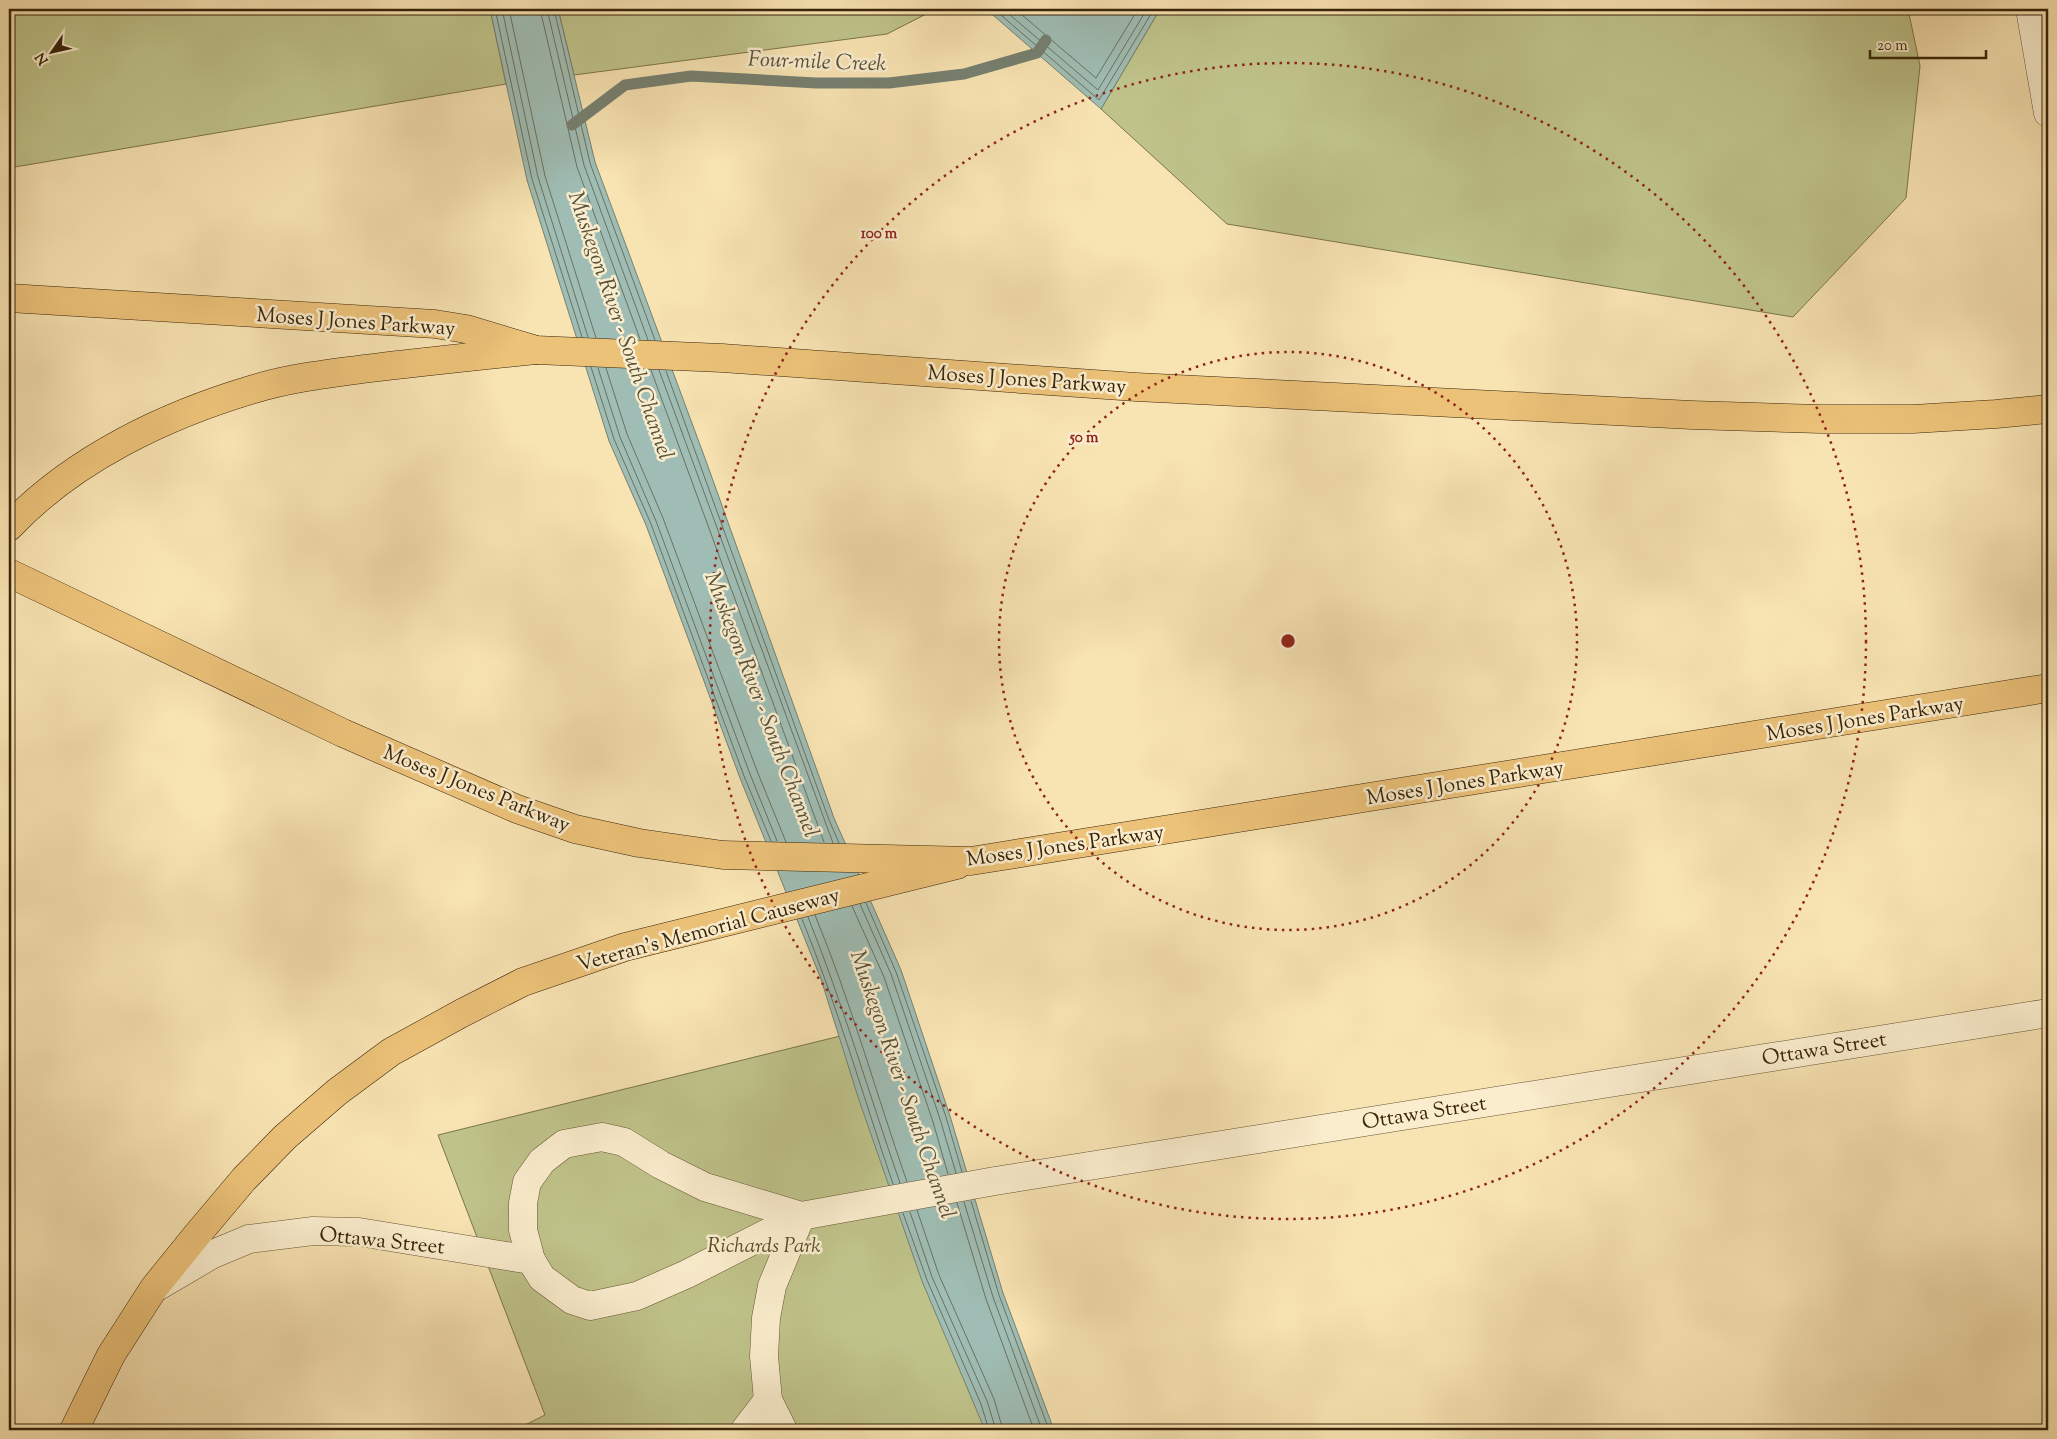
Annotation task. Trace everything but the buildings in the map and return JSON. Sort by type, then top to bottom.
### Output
[{"type":"main road","name":"Moses J Jones Parkway","points":[[9,298],[435,324],[466,329],[536,350],[722,358],[1136,386],[1692,415],[1820,419],[1913,418],[1996,414],[2048,409]]},
{"type":"main road","points":[[9,527],[31,503],[82,467],[149,429],[255,388],[324,374],[536,350]]},
{"type":"main road","name":"Moses J Jones Parkway","points":[[9,573],[343,733],[517,809],[575,829],[639,843],[723,855],[971,861],[2048,688]]},
{"type":"main road","name":"Veteran's Memorial Causeway","points":[[74,1430],[111,1355],[154,1288],[244,1179],[278,1144],[337,1092],[391,1052],[523,982],[625,947],[971,861]]},
{"type":"street","points":[[2030,9],[2048,112]]},
{"type":"street","name":"Ottawa Street","points":[[801,1216],[705,1188],[661,1165],[624,1142],[602,1137],[564,1144],[542,1161],[527,1182],[523,1203],[523,1230],[531,1260],[542,1278],[572,1300],[590,1306],[607,1304],[637,1296],[688,1274],[801,1216],[995,1181],[2048,1012]]},
{"type":"street","points":[[783,1430],[768,1400],[764,1356],[766,1318],[772,1286],[801,1216]]},
{"type":"street","name":"Ottawa Street","points":[[154,1288],[213,1254],[249,1239],[313,1231],[359,1232],[531,1260]]},
{"type":"street","points":[[745,1430],[768,1400]]},
{"type":"green space","points":[[9,9],[490,9],[506,84],[9,168]]},
{"type":"green space","points":[[558,9],[936,9],[887,34],[574,75]]},
{"type":"green space","points":[[1160,9],[1908,9],[1920,66],[1906,198],[1793,317],[1227,224],[1101,109]]},
{"type":"green space","name":"Richards Park","points":[[889,1024],[1029,1430],[515,1430],[545,1415],[438,1135]]},
{"type":"water","name":"Muskegon River - South Channel","points":[[490,9],[558,9],[595,162],[706,461],[834,818],[901,970],[950,1116],[1003,1293],[1054,1430],[985,1430],[922,1281],[858,1097],[821,979],[740,778],[646,525],[609,441],[527,180]]},
{"type":"water","points":[[986,9],[1160,9],[1101,109]]},
{"type":"waterway","name":"Four-mile Creek","points":[[572,125],[625,85],[691,76],[816,83],[889,83],[964,74],[1037,53],[1046,40]]}]
